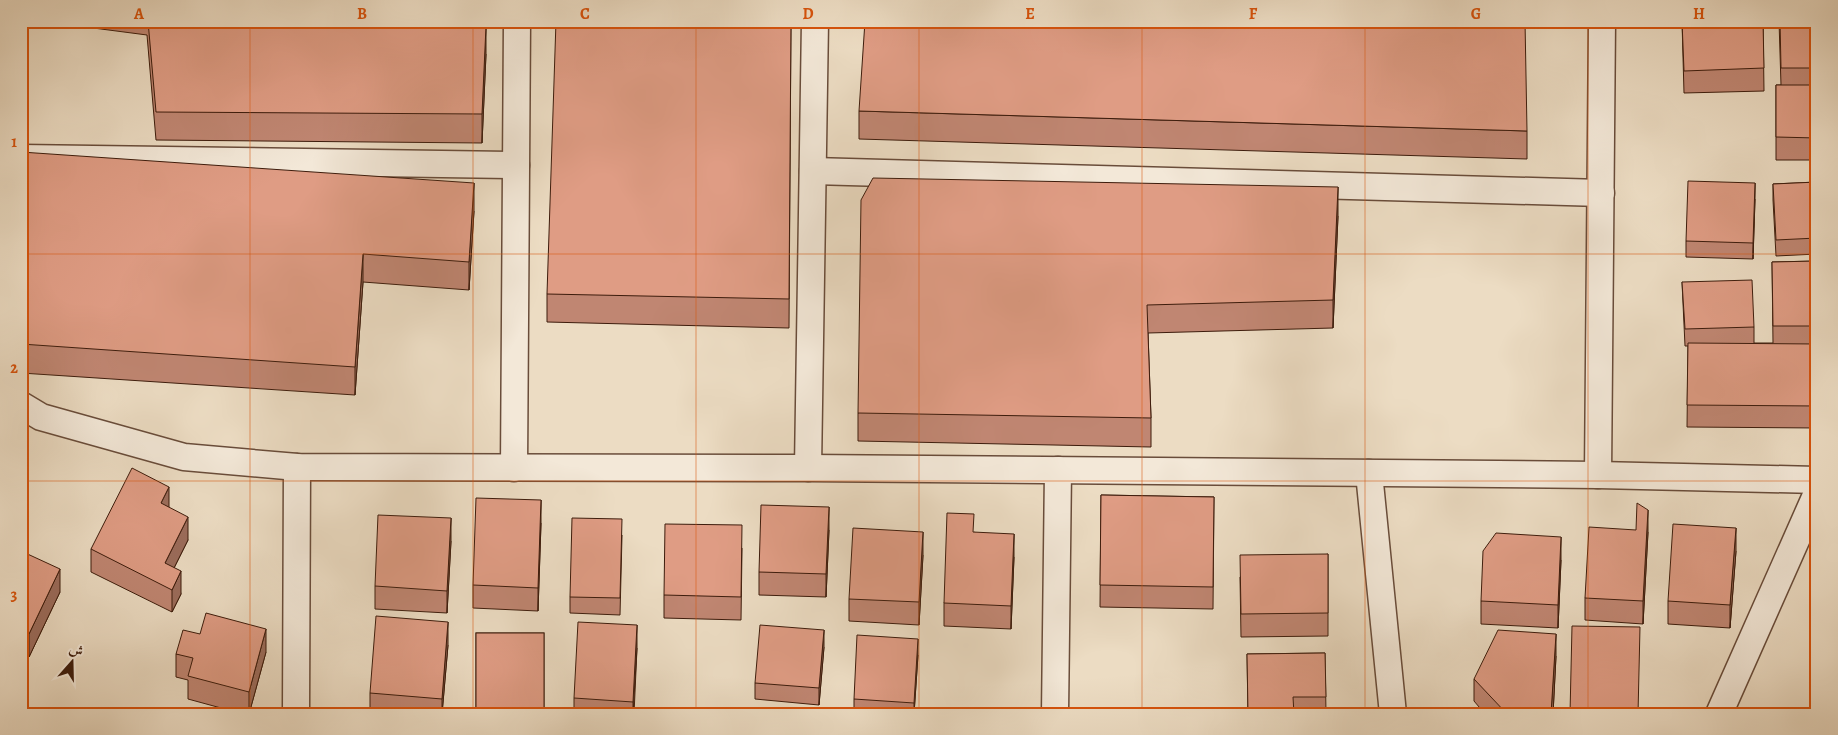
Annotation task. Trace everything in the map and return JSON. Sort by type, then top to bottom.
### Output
[{"type":"street","points":[[514,468],[517,21]]},
{"type":"street","points":[[808,468],[815,21]]},
{"type":"street","points":[[1598,475],[1602,21]]},
{"type":"street","points":[[21,158],[516,164]]},
{"type":"street","points":[[813,171],[1601,193]]},
{"type":"street","points":[[21,405],[41,416],[184,457],[297,467],[1058,470],[1598,475],[1817,480]]},
{"type":"street","points":[[296,714],[297,467]]},
{"type":"street","points":[[1055,714],[1058,470]]},
{"type":"street","points":[[1369,473],[1393,714]]},
{"type":"street","points":[[1719,714],[1817,493]]},
{"type":"building","points":[[148,21],[377,21],[377,25],[486,26],[482,114],[156,112]]},
{"type":"building","points":[[556,21],[791,21],[789,299],[547,294]]},
{"type":"building","points":[[865,21],[1525,21],[1527,131],[859,111]]},
{"type":"building","points":[[1682,21],[1763,21],[1764,68],[1684,71]]},
{"type":"building","points":[[1780,21],[1817,21],[1817,68],[1781,68]]},
{"type":"building","points":[[1776,85],[1817,85],[1817,138],[1776,137]]},
{"type":"building","points":[[21,152],[474,183],[469,262],[363,254],[355,367],[21,344]]},
{"type":"building","points":[[873,178],[1338,187],[1333,300],[1147,305],[1151,418],[858,413],[861,200]]},
{"type":"building","points":[[1688,181],[1755,183],[1753,243],[1686,241]]},
{"type":"building","points":[[1817,182],[1817,238],[1776,240],[1773,184]]},
{"type":"building","points":[[1817,261],[1817,326],[1773,326],[1772,262]]},
{"type":"building","points":[[1752,280],[1754,327],[1685,329],[1682,282]]},
{"type":"building","points":[[1688,343],[1817,344],[1817,406],[1687,405]]},
{"type":"building","points":[[132,468],[169,487],[161,503],[188,517],[165,563],[181,571],[172,590],[91,549]]},
{"type":"building","points":[[1101,495],[1214,497],[1213,587],[1100,585]]},
{"type":"building","points":[[476,498],[541,500],[538,588],[473,585]]},
{"type":"building","points":[[1637,503],[1648,510],[1643,601],[1585,598],[1589,527],[1636,530]]},
{"type":"building","points":[[761,505],[829,507],[826,574],[759,572]]},
{"type":"building","points":[[947,513],[974,514],[973,532],[1014,534],[1011,606],[944,603]]},
{"type":"building","points":[[378,515],[451,518],[447,591],[375,586]]},
{"type":"building","points":[[572,518],[622,519],[620,598],[570,597]]},
{"type":"building","points":[[665,524],[742,525],[741,597],[664,595]]},
{"type":"building","points":[[1673,524],[1736,528],[1730,605],[1668,601]]},
{"type":"building","points":[[853,528],[923,532],[919,602],[849,599]]},
{"type":"building","points":[[1496,533],[1561,537],[1558,605],[1481,601],[1483,551]]},
{"type":"building","points":[[21,551],[60,569],[29,634],[21,630]]},
{"type":"building","points":[[1328,554],[1328,613],[1241,614],[1240,555]]},
{"type":"building","points":[[206,613],[266,629],[249,692],[188,676],[193,658],[176,654],[183,630],[200,634]]},
{"type":"building","points":[[376,616],[448,622],[442,699],[370,693]]},
{"type":"building","points":[[578,622],[637,625],[633,702],[574,698]]},
{"type":"building","points":[[760,625],[824,630],[819,688],[755,683]]},
{"type":"building","points":[[1572,626],[1640,627],[1638,714],[1570,714]]},
{"type":"building","points":[[1498,630],[1556,634],[1551,714],[1507,714],[1474,679]]},
{"type":"building","points":[[476,633],[544,633],[544,708],[476,708]]},
{"type":"building","points":[[857,635],[918,639],[914,703],[854,699]]},
{"type":"building","points":[[1325,653],[1326,697],[1293,697],[1294,714],[1248,714],[1247,654]]}]
